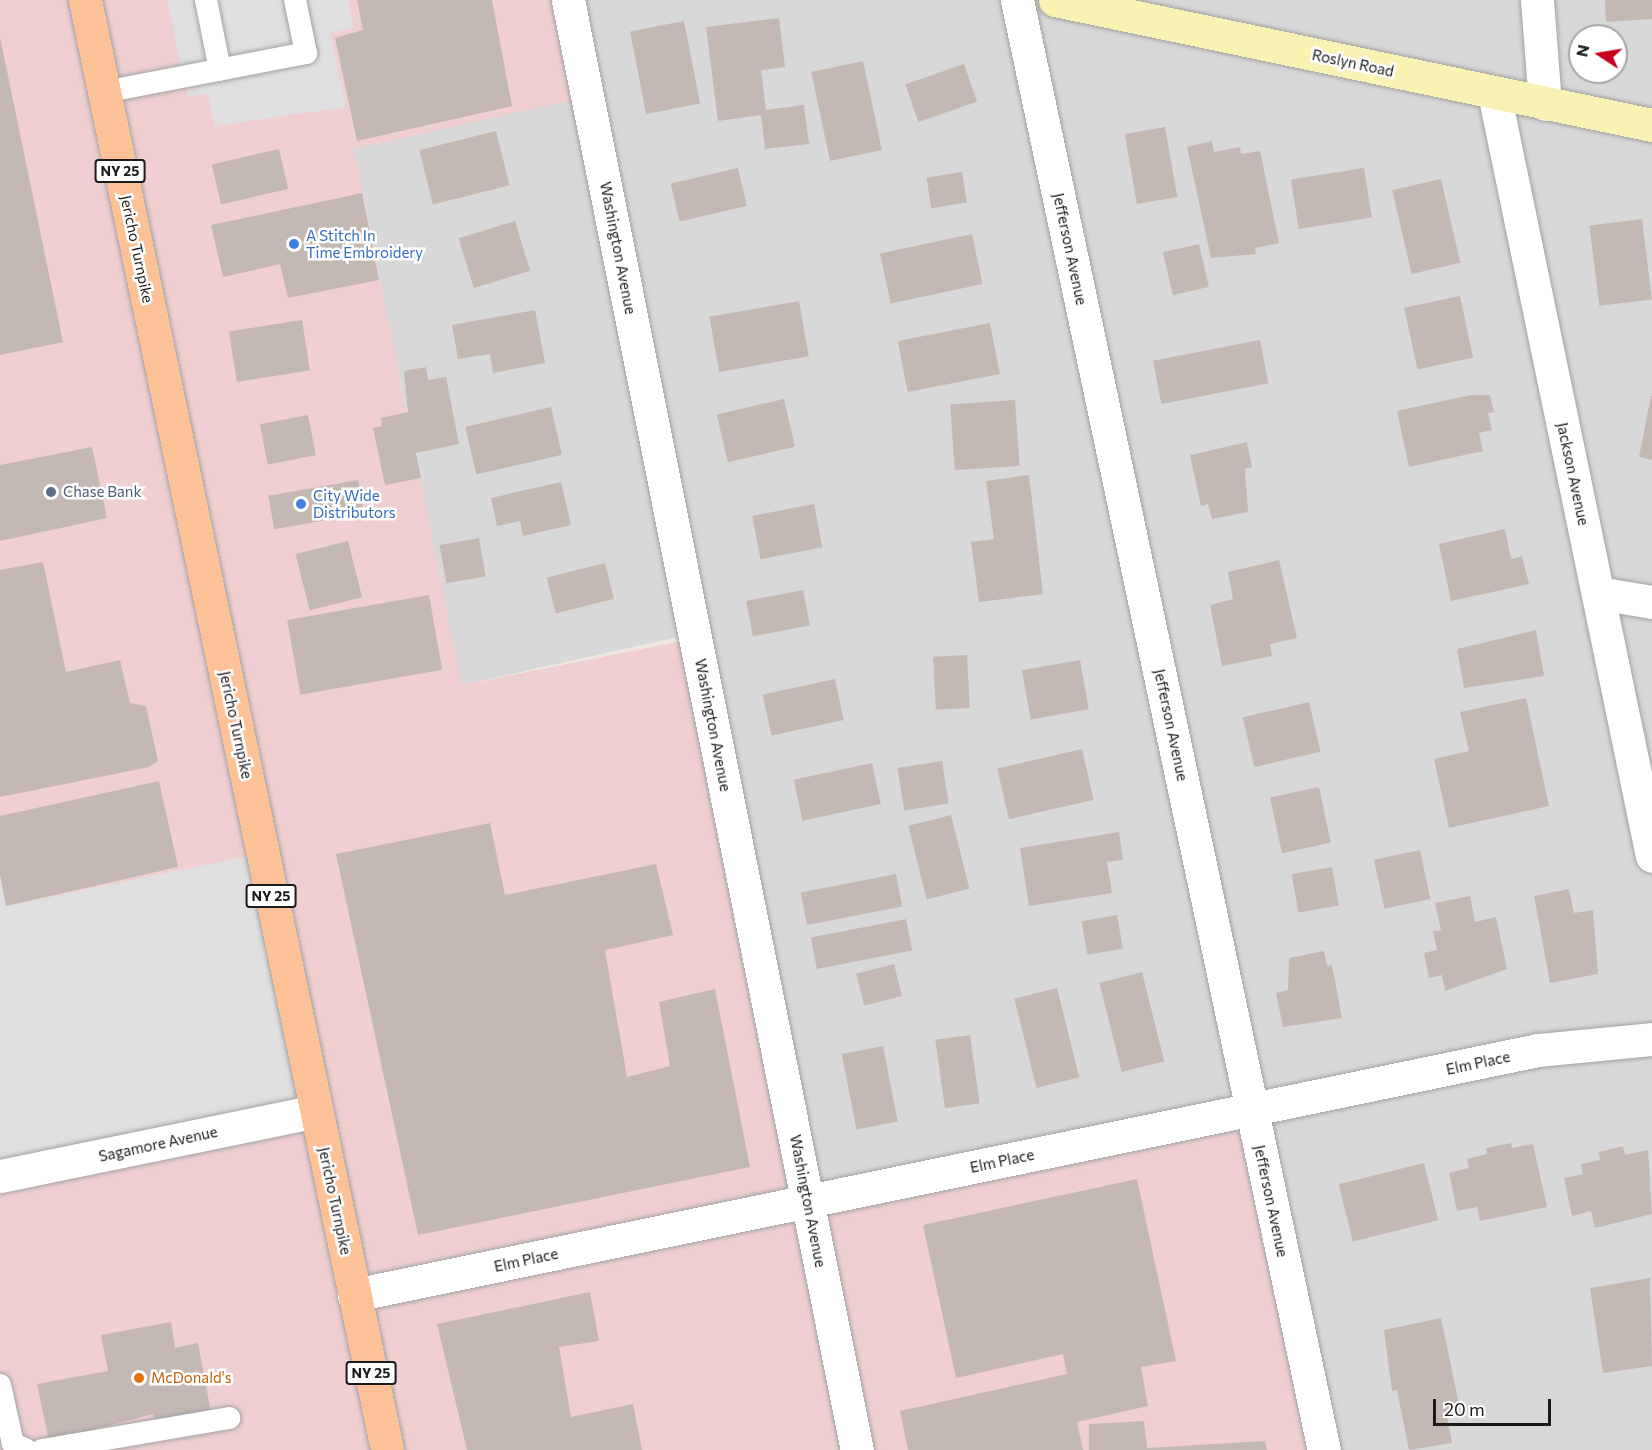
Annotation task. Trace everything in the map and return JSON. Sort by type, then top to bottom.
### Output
[{"type":"main road","name":"Jericho Turnpike","points":[[85,0],[387,1450]]},
{"type":"main road","name":"Roslyn Road","points":[[1055,0],[1087,4],[1545,104],[1652,125]]},
{"type":"street","name":"Washington Avenue","points":[[568,0],[857,1450]]},
{"type":"street","name":"Jefferson Avenue","points":[[1017,0],[1324,1450]]},
{"type":"street","points":[[1536,0],[1545,104]]},
{"type":"street","name":"Jackson Avenue","points":[[1494,93],[1652,856]]},
{"type":"street","points":[[1598,593],[1652,602]]},
{"type":"street","name":"Elm Place","points":[[354,1295],[1538,1050],[1652,1039]]},
{"type":"street","name":"Sagamore Avenue","points":[[0,1176],[316,1111]]},
{"type":"lane","points":[[206,0],[220,70]]},
{"type":"lane","points":[[104,93],[306,53],[295,0]]},
{"type":"lane","points":[[0,1385],[13,1444],[27,1450]]},
{"type":"lane","points":[[42,1450],[229,1418]]},
{"type":"shaded area","points":[[0,0],[564,0],[581,98],[354,149],[462,685],[682,641],[809,1201],[1252,1110],[1324,1450],[0,1450]]},
{"type":"shaded area","points":[[167,0],[348,0],[354,28],[330,33],[346,107],[215,126],[208,94],[188,97]]},
{"type":"shaded area","points":[[563,0],[1652,0],[1652,1450],[1324,1450],[803,1211],[682,636],[462,685],[354,149],[580,98]]},
{"type":"shaded area","points":[[262,853],[316,1111],[0,1176],[0,875],[7,906]]},
{"type":"building","points":[[357,0],[492,0],[512,106],[357,141],[335,38],[363,30]]},
{"type":"building","points":[[1605,0],[1652,0],[1652,19],[1606,22]]},
{"type":"building","points":[[779,18],[785,67],[761,70],[766,110],[804,105],[809,144],[765,149],[761,115],[718,121],[706,27]]},
{"type":"building","points":[[684,21],[700,103],[646,114],[630,31]]},
{"type":"building","points":[[0,37],[63,342],[0,355]]},
{"type":"building","points":[[863,61],[882,150],[830,161],[811,72]]},
{"type":"building","points":[[964,64],[977,102],[918,122],[905,84]]},
{"type":"building","points":[[1165,127],[1177,197],[1137,204],[1125,134]]},
{"type":"building","points":[[496,131],[510,185],[433,204],[419,150]]},
{"type":"building","points":[[1212,141],[1214,152],[1240,147],[1241,154],[1260,151],[1279,243],[1255,248],[1256,254],[1211,258],[1187,147]]},
{"type":"building","points":[[279,149],[288,189],[221,204],[212,165]]},
{"type":"building","points":[[738,168],[747,206],[680,222],[671,184]]},
{"type":"building","points":[[1364,168],[1372,217],[1299,229],[1291,180]]},
{"type":"building","points":[[962,172],[967,203],[931,208],[926,178]]},
{"type":"building","points":[[1441,179],[1460,263],[1412,274],[1392,190]]},
{"type":"building","name":"A Stitch In Time Embroidery","points":[[362,193],[379,280],[288,298],[280,264],[223,277],[211,225]]},
{"type":"building","points":[[1642,219],[1652,299],[1599,306],[1589,225]]},
{"type":"building","points":[[515,221],[530,271],[474,288],[459,238]]},
{"type":"building","points":[[972,234],[983,284],[891,303],[880,254]]},
{"type":"building","points":[[1199,244],[1209,287],[1173,295],[1163,252]]},
{"type":"building","points":[[1460,296],[1473,358],[1417,369],[1404,308]]},
{"type":"building","points":[[799,301],[809,356],[719,372],[709,317]]},
{"type":"building","points":[[535,310],[545,363],[493,373],[490,354],[458,359],[452,325]]},
{"type":"building","points":[[302,320],[310,370],[237,382],[229,332]]},
{"type":"building","points":[[990,323],[1000,374],[908,392],[898,341]]},
{"type":"building","points":[[1260,340],[1268,383],[1161,404],[1153,361]]},
{"type":"building","points":[[426,367],[428,380],[446,377],[459,444],[416,453],[421,478],[385,485],[373,428],[382,426],[381,418],[408,412],[404,371]]},
{"type":"building","points":[[1471,395],[1490,395],[1494,412],[1488,413],[1492,430],[1479,433],[1483,451],[1409,467],[1397,411]]},
{"type":"building","points":[[1652,396],[1652,460],[1639,457]]},
{"type":"building","points":[[784,399],[795,447],[728,462],[717,415]]},
{"type":"building","points":[[1015,400],[1020,466],[955,470],[950,405]]},
{"type":"building","points":[[551,407],[562,455],[476,475],[465,427]]},
{"type":"building","points":[[308,415],[316,455],[268,465],[260,424]]},
{"type":"building","points":[[1247,442],[1252,467],[1245,469],[1248,512],[1212,519],[1208,504],[1201,506],[1190,455]]},
{"type":"building","name":"Chase Bank","points":[[92,447],[107,518],[0,541],[0,465]]},
{"type":"building","points":[[1029,475],[1043,594],[979,602],[971,542],[994,539],[986,481]]},
{"type":"building","points":[[358,480],[364,513],[274,529],[268,496]]},
{"type":"building","points":[[561,482],[571,525],[523,536],[520,521],[497,526],[491,498]]},
{"type":"building","points":[[814,504],[822,547],[761,559],[752,516]]},
{"type":"building","points":[[1505,529],[1511,559],[1522,556],[1529,584],[1451,601],[1439,544]]},
{"type":"building","points":[[479,538],[486,576],[446,583],[440,545]]},
{"type":"building","points":[[348,541],[362,597],[310,610],[296,554]]},
{"type":"building","points":[[1279,560],[1297,638],[1270,644],[1272,656],[1222,666],[1210,605],[1233,599],[1228,572]]},
{"type":"building","points":[[43,562],[66,672],[120,660],[130,703],[146,706],[158,761],[149,767],[0,797],[0,570]]},
{"type":"building","points":[[605,563],[614,599],[556,613],[547,578]]},
{"type":"building","points":[[803,590],[810,625],[753,636],[746,601]]},
{"type":"building","points":[[429,595],[442,670],[300,695],[287,620]]},
{"type":"building","points":[[1536,630],[1544,676],[1464,688],[1457,649]]},
{"type":"building","points":[[967,655],[970,708],[936,710],[933,657]]},
{"type":"building","points":[[1080,660],[1089,709],[1031,719],[1022,670]]},
{"type":"building","points":[[835,679],[844,720],[771,735],[763,694]]},
{"type":"building","points":[[1526,698],[1549,806],[1449,828],[1434,759],[1469,751],[1460,712]]},
{"type":"building","points":[[1309,702],[1320,752],[1254,767],[1243,717]]},
{"type":"building","points":[[1082,749],[1094,800],[1009,819],[997,769]]},
{"type":"building","points":[[942,761],[949,803],[904,811],[898,768]]},
{"type":"building","points":[[872,763],[881,804],[802,821],[794,780]]},
{"type":"building","points":[[159,781],[178,867],[6,906],[0,875],[0,816]]},
{"type":"building","points":[[1319,787],[1331,843],[1282,853],[1270,797]]},
{"type":"building","points":[[951,815],[969,889],[927,899],[908,826]]},
{"type":"building","points":[[490,823],[505,895],[656,864],[673,935],[605,950],[627,1077],[670,1066],[659,1002],[715,989],[750,1167],[418,1235],[336,854]]},
{"type":"building","points":[[1119,832],[1123,860],[1107,862],[1112,893],[1029,906],[1020,848]]},
{"type":"building","points":[[1420,850],[1430,899],[1384,909],[1374,860]]},
{"type":"building","points":[[1332,867],[1339,905],[1298,913],[1292,874]]},
{"type":"building","points":[[896,874],[902,906],[807,925],[801,893]]},
{"type":"building","points":[[1569,889],[1574,913],[1593,910],[1598,974],[1550,983],[1534,896]]},
{"type":"building","points":[[1470,896],[1475,922],[1496,917],[1507,969],[1445,991],[1442,975],[1429,978],[1424,953],[1437,950],[1433,931],[1441,930],[1435,903]]},
{"type":"building","points":[[1117,915],[1123,948],[1087,955],[1082,921]]},
{"type":"building","points":[[906,919],[912,950],[817,969],[811,938]]},
{"type":"building","points":[[1324,951],[1327,966],[1332,965],[1342,1018],[1283,1027],[1276,993],[1288,990],[1289,958]]},
{"type":"building","points":[[894,964],[902,996],[864,1005],[856,973]]},
{"type":"building","points":[[1142,972],[1164,1061],[1122,1072],[1099,983]]},
{"type":"building","points":[[1057,988],[1079,1077],[1037,1088],[1014,999]]},
{"type":"building","points":[[970,1035],[980,1103],[945,1108],[935,1040]]},
{"type":"building","points":[[883,1046],[898,1122],[856,1130],[842,1054]]},
{"type":"building","points":[[1511,1143],[1512,1148],[1533,1144],[1547,1207],[1480,1221],[1477,1207],[1457,1211],[1449,1173],[1469,1168],[1467,1159],[1487,1154],[1486,1148]]},
{"type":"building","points":[[1623,1146],[1625,1155],[1648,1150],[1652,1214],[1595,1228],[1591,1211],[1572,1216],[1564,1178],[1583,1174],[1581,1164],[1600,1160],[1599,1152]]},
{"type":"building","points":[[1424,1163],[1438,1220],[1353,1242],[1339,1184]]},
{"type":"building","points":[[1137,1179],[1176,1361],[1141,1367],[1148,1406],[1077,1422],[1083,1450],[908,1450],[900,1411],[1067,1374],[1063,1354],[956,1378],[923,1225]]},
{"type":"building","points":[[1650,1278],[1652,1366],[1603,1373],[1590,1288]]},
{"type":"building","points":[[590,1292],[599,1341],[559,1347],[571,1417],[633,1404],[642,1450],[467,1450],[437,1324]]},
{"type":"building","points":[[1441,1318],[1459,1404],[1446,1411],[1452,1443],[1409,1450],[1397,1390],[1392,1391],[1384,1330]]},
{"type":"building","name":"McDonald's","points":[[171,1322],[175,1348],[198,1343],[212,1418],[156,1429],[153,1414],[49,1441],[37,1384],[108,1371],[101,1335]]},
{"type":"building","points":[[1144,1421],[1147,1448],[1265,1441],[1267,1450],[1089,1450],[1089,1424]]},
{"type":"place","name":"A Stitch In Time Embroidery","points":[[294,244]]},
{"type":"place","name":"Chase Bank","points":[[51,492]]},
{"type":"place","name":"City Wide Distributors","points":[[301,504]]},
{"type":"place","name":"McDonald's","points":[[139,1378]]}]
